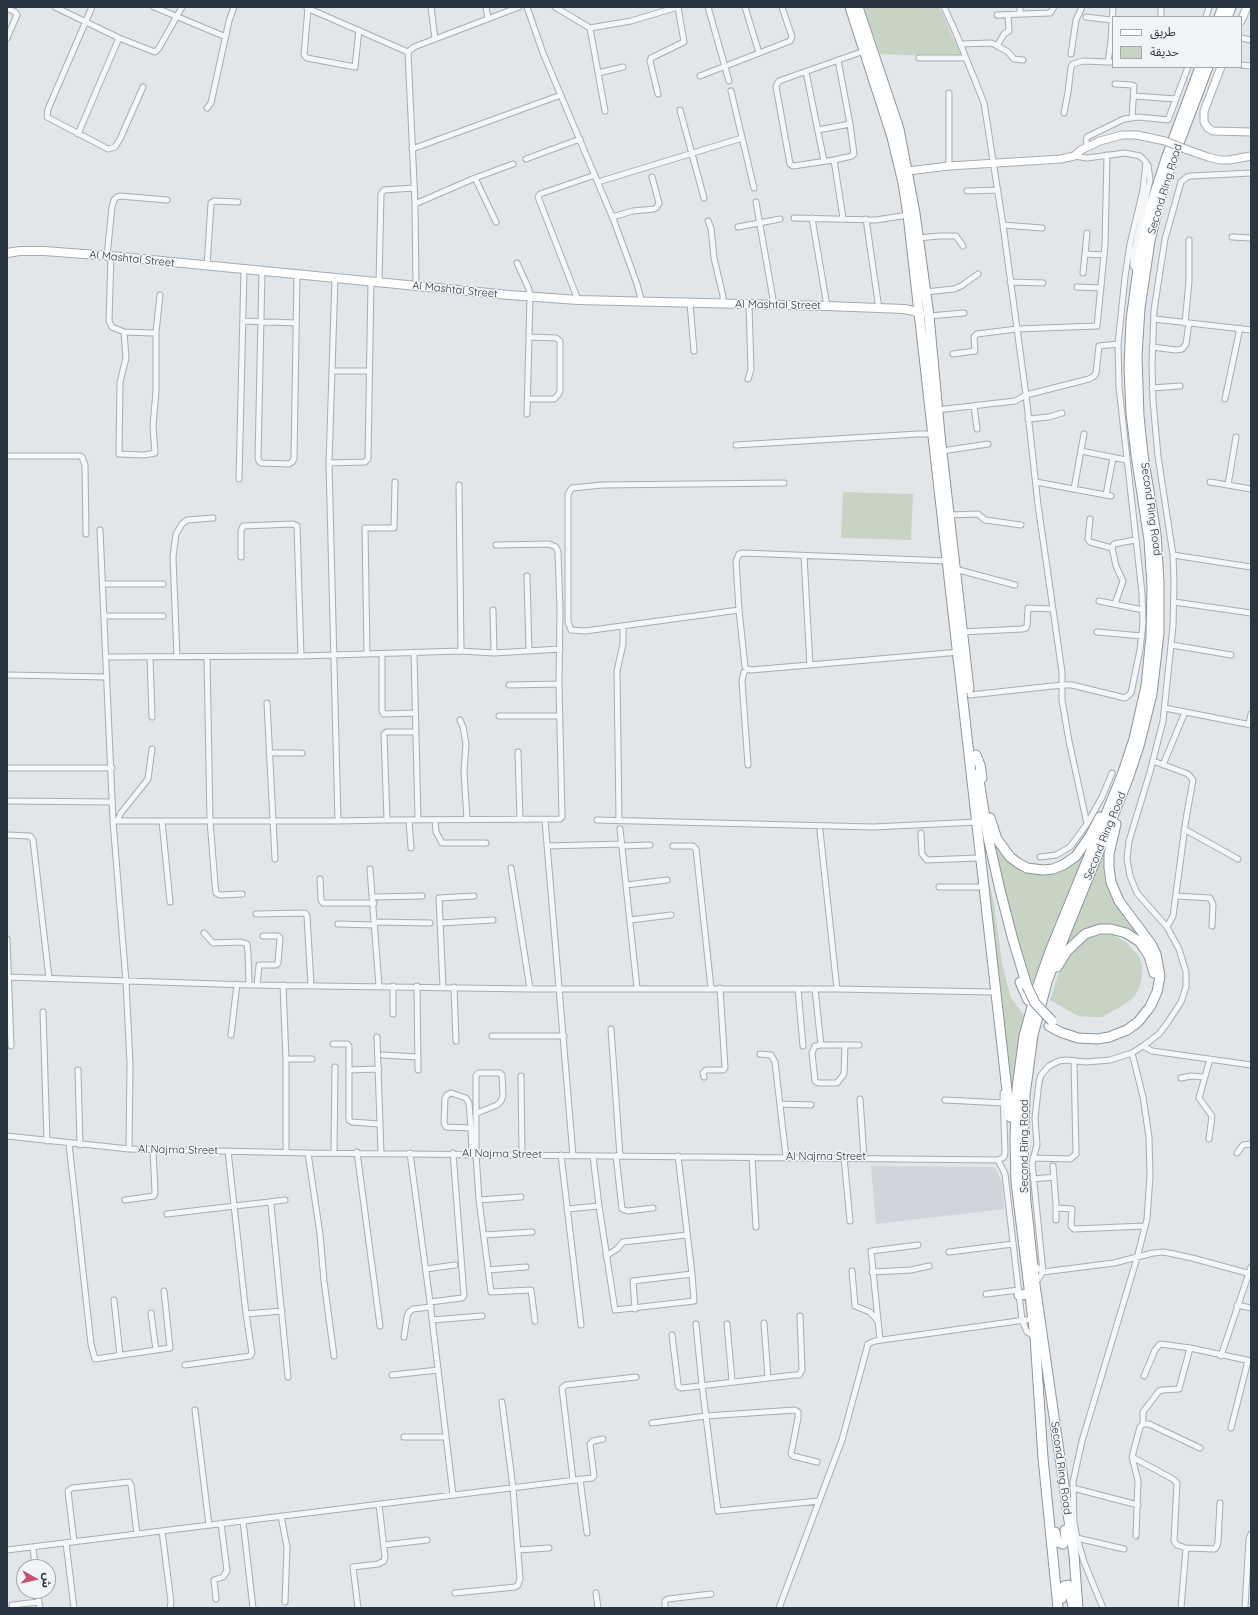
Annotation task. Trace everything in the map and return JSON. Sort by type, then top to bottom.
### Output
[{"type":"highway","points":[[850,7],[864,51],[899,129],[908,171],[925,292],[925,316],[948,561],[970,696],[976,755],[984,810],[997,877],[1011,934],[1027,986],[1039,1008],[1051,1023],[1085,1033],[1109,1031],[1126,1024],[1143,1008],[1151,993],[1154,976],[1151,960],[1147,951],[1140,942],[1126,933],[1106,929],[1090,932],[1075,942],[1063,956],[1043,995]]},
{"type":"highway","points":[[858,7],[883,93],[903,183],[919,302],[925,316],[937,410],[936,435],[942,451],[962,632],[962,652],[978,822],[1015,1168]]},
{"type":"highway","name":"Second Ring Road","points":[[1078,1608],[1074,1555],[1035,1285],[1033,1264],[1033,1219],[1024,1166],[1024,1113],[1030,1049],[1039,1008],[1061,945],[1125,777],[1142,704],[1150,657],[1152,620],[1150,553],[1134,441],[1129,382],[1130,336],[1137,271],[1143,237],[1161,172],[1200,68]]},
{"type":"highway","name":"Second Ring Road","points":[[1058,1608],[1043,1458],[1030,1294],[1015,1168],[1015,1121],[1019,1071],[1024,1036],[1033,1002],[1050,951],[1143,733],[1152,694],[1158,655],[1160,617],[1157,550],[1142,448],[1138,402],[1137,356],[1140,302],[1150,241],[1160,199],[1173,159],[1208,68]]},
{"type":"highway","points":[[976,755],[980,766],[992,823],[1000,844],[1014,860],[1022,866],[1038,870],[1048,870],[1058,867],[1076,856],[1090,836],[1113,790],[1125,777]]},
{"type":"highway","points":[[981,848],[987,862],[1019,980],[1028,1000],[1037,1014],[1066,1035],[1084,1039],[1097,1039],[1116,1035],[1127,1030],[1142,1018],[1150,1007],[1157,992],[1160,970],[1156,954],[1151,944],[1119,901],[1113,888],[1110,875],[1108,861],[1110,847],[1125,798],[1125,777]]},
{"type":"highway","points":[[1019,1292],[1030,1294]]},
{"type":"highway","points":[[1043,1458],[1049,1479],[1056,1541],[1061,1544],[1064,1543],[1066,1538],[1059,1475],[1060,1459]]},
{"type":"highway","points":[[1062,1608],[1062,1588],[1066,1585],[1069,1587],[1073,1608]]},
{"type":"main road","name":"Al Mashtal Street","points":[[7,253],[39,251],[109,256],[262,272],[530,297],[578,300],[642,303],[827,306],[879,309],[904,309],[913,307],[919,302]]},
{"type":"main road","name":"Al Mashtal Street","points":[[904,309],[917,312],[925,316]]},
{"type":"street","points":[[55,7],[119,38],[156,52],[160,48],[178,17],[182,7]]},
{"type":"street","points":[[92,7],[47,115],[49,119],[108,149],[115,147],[126,127],[143,87]]},
{"type":"street","points":[[154,7],[226,37]]},
{"type":"street","points":[[208,108],[211,103],[234,7]]},
{"type":"street","points":[[431,7],[435,39]]},
{"type":"street","points":[[486,7],[488,19]]},
{"type":"street","points":[[408,52],[414,47],[519,7]]},
{"type":"street","points":[[527,7],[543,53],[612,217],[642,303]]},
{"type":"street","points":[[555,7],[590,28],[631,21],[678,7],[684,42],[651,58],[650,61],[658,94]]},
{"type":"street","points":[[708,7],[729,81]]},
{"type":"street","points":[[745,7],[759,53]]},
{"type":"street","points":[[700,76],[792,39],[782,7]]},
{"type":"street","points":[[944,7],[961,44],[984,103],[998,190],[1026,395],[1036,482],[1062,672],[1062,700],[1069,741],[1087,824]]},
{"type":"street","points":[[1020,7],[1020,14]]},
{"type":"street","points":[[997,15],[1050,13],[1054,7]]},
{"type":"street","points":[[1071,54],[1076,20],[1082,7]]},
{"type":"street","points":[[1064,113],[1071,67],[1073,64],[1084,61],[1110,62],[1111,20],[1113,7]]},
{"type":"street","points":[[1242,18],[1247,7]]},
{"type":"street","points":[[7,8],[15,12],[17,15],[7,38]]},
{"type":"street","points":[[359,30],[355,67],[307,58],[304,55],[307,8],[316,9],[408,52]]},
{"type":"street","points":[[997,46],[1004,34],[1009,31],[1008,15]]},
{"type":"street","points":[[1086,17],[1111,20]]},
{"type":"street","points":[[590,28],[605,111]]},
{"type":"street","points":[[78,134],[119,38]]},
{"type":"street","points":[[961,44],[991,44],[1008,52],[1014,59],[1022,60]]},
{"type":"street","points":[[838,60],[854,154],[852,156],[797,167],[790,164],[776,85],[779,81],[806,72],[838,60],[864,51]]},
{"type":"street","points":[[408,52],[415,204],[416,286]]},
{"type":"street","points":[[919,58],[966,58]]},
{"type":"street","points":[[598,73],[623,67]]},
{"type":"street","points":[[1088,147],[1086,141],[1088,137],[1121,120],[1132,117],[1168,120],[1188,68]]},
{"type":"street","points":[[1221,68],[1204,111],[1204,122],[1208,128],[1216,131],[1251,132]]},
{"type":"street","points":[[806,72],[824,161]]},
{"type":"street","points":[[1115,84],[1134,85],[1132,117]]},
{"type":"street","points":[[731,91],[754,188]]},
{"type":"street","points":[[949,93],[949,166]]},
{"type":"street","points":[[412,150],[561,95]]},
{"type":"street","points":[[1134,96],[1176,99]]},
{"type":"street","points":[[680,110],[704,198]]},
{"type":"street","points":[[818,130],[850,124]]},
{"type":"street","points":[[908,171],[949,166],[1060,159],[1074,156],[1088,147],[1108,138],[1122,135],[1137,135],[1165,141],[1208,158],[1220,160],[1230,160],[1251,156]]},
{"type":"street","points":[[598,182],[742,138]]},
{"type":"street","points":[[526,159],[580,139]]},
{"type":"street","points":[[1074,156],[1087,158],[1119,152],[1140,156],[1146,162],[1150,180],[1134,249],[1133,265],[1137,271]]},
{"type":"street","points":[[952,354],[975,351],[974,336],[976,334],[1017,329],[1097,327],[1104,256],[1107,155]]},
{"type":"street","points":[[834,160],[843,218]]},
{"type":"street","points":[[970,696],[1072,685],[1122,698],[1129,696],[1132,689],[1142,636],[1143,610],[1119,387],[1118,344],[1130,244],[1144,186],[1146,162]]},
{"type":"street","points":[[415,204],[475,178],[513,164]]},
{"type":"street","points":[[1035,1285],[1043,1272],[1033,1219],[1033,1158],[1037,1148],[1035,1113],[1041,1075],[1049,1066],[1055,1062],[1063,1060],[1102,1061],[1132,1053],[1158,1034],[1168,1022],[1185,992],[1186,977],[1183,960],[1176,943],[1166,927],[1137,893],[1130,876],[1128,865],[1129,841],[1153,761],[1165,708],[1172,645],[1174,602],[1173,555],[1158,456],[1152,388],[1154,319],[1158,280],[1165,238],[1181,182],[1192,176],[1251,173]]},
{"type":"street","points":[[578,300],[538,197],[542,194],[595,175]]},
{"type":"street","points":[[612,217],[633,211],[654,209],[657,207],[659,203],[652,177]]},
{"type":"street","points":[[475,178],[496,222]]},
{"type":"street","points":[[329,463],[365,462],[368,459],[370,371],[381,194],[384,190],[414,188]]},
{"type":"street","points":[[967,191],[998,190]]},
{"type":"street","points":[[156,332],[124,332],[112,327],[109,321],[109,256],[112,207],[114,200],[120,196],[167,200]]},
{"type":"street","points":[[207,266],[211,203],[214,201],[238,202]]},
{"type":"street","points":[[756,202],[774,305]]},
{"type":"street","points":[[794,218],[876,220],[908,215]]},
{"type":"street","points":[[812,218],[827,306]]},
{"type":"street","points":[[738,227],[780,219]]},
{"type":"street","points":[[866,219],[879,309]]},
{"type":"street","points":[[708,221],[711,228],[714,258],[723,296],[722,304]]},
{"type":"street","points":[[1003,225],[1042,228]]},
{"type":"street","points":[[1083,273],[1087,233]]},
{"type":"street","points":[[918,238],[956,236],[963,246]]},
{"type":"street","points":[[1232,237],[1251,238]]},
{"type":"street","points":[[1152,347],[1176,350],[1182,349],[1186,344],[1189,282],[1189,240]]},
{"type":"street","points":[[1085,254],[1104,256]]},
{"type":"street","points":[[517,263],[529,288],[530,297],[527,414]]},
{"type":"street","points":[[239,479],[244,270]]},
{"type":"street","points":[[262,272],[258,458],[261,463],[289,464],[294,459],[297,275]]},
{"type":"street","points":[[925,292],[954,289],[962,286],[978,274]]},
{"type":"street","points":[[335,278],[329,463],[338,821]]},
{"type":"street","points":[[1010,282],[1043,283]]},
{"type":"street","points":[[1077,287],[1101,288]]},
{"type":"street","points":[[124,332],[126,358],[120,382],[119,454],[144,455],[155,453],[153,426],[156,392],[156,332],[160,295]]},
{"type":"street","points":[[690,303],[694,351]]},
{"type":"street","points":[[748,380],[752,370],[749,304]]},
{"type":"street","points":[[925,316],[964,313]]},
{"type":"street","points":[[1154,319],[1251,330]]},
{"type":"street","points":[[243,321],[296,323]]},
{"type":"street","points":[[1225,399],[1240,328]]},
{"type":"street","points":[[528,399],[554,399],[560,391],[560,341],[556,338],[529,336]]},
{"type":"street","points":[[937,410],[1015,401],[1026,395],[1092,378],[1096,373],[1099,346],[1118,344]]},
{"type":"street","points":[[332,371],[370,371]]},
{"type":"street","points":[[1152,388],[1180,386]]},
{"type":"street","points":[[974,406],[977,430]]},
{"type":"street","points":[[1028,419],[1049,417],[1062,413]]},
{"type":"street","points":[[1074,489],[1084,434]]},
{"type":"street","points":[[736,445],[936,435]]},
{"type":"street","points":[[1228,485],[1236,437]]},
{"type":"street","points":[[942,451],[988,444]]},
{"type":"street","points":[[1081,451],[1126,460]]},
{"type":"street","points":[[7,456],[80,456],[85,465],[86,534]]},
{"type":"street","points":[[1036,482],[1109,496],[1113,458]]},
{"type":"street","points":[[367,654],[365,528],[394,528],[395,482]]},
{"type":"street","points":[[1210,482],[1251,489]]},
{"type":"street","points":[[739,610],[585,631],[571,630],[569,627],[567,500],[569,490],[576,487],[626,484],[784,483]]},
{"type":"street","points":[[459,485],[461,651]]},
{"type":"street","points":[[949,515],[978,514],[985,520],[1021,525]]},
{"type":"street","points":[[177,657],[173,557],[176,534],[182,524],[187,520],[213,518]]},
{"type":"street","points":[[1090,519],[1088,539],[1090,542],[1112,548]]},
{"type":"street","points":[[241,557],[242,526],[293,524],[297,526],[301,656]]},
{"type":"street","points":[[100,530],[112,768],[112,802],[115,821],[130,1064],[129,1149]]},
{"type":"street","points":[[1112,548],[1114,544],[1136,540]]},
{"type":"street","points":[[115,821],[338,821],[467,819],[558,820],[562,817],[559,716],[560,649],[558,552],[556,547],[549,544],[496,544]]},
{"type":"street","points":[[1112,548],[1116,566],[1123,581],[1115,604]]},
{"type":"street","points":[[747,669],[745,667],[739,610],[736,561],[739,554],[948,561]]},
{"type":"street","points":[[1173,555],[1251,567]]},
{"type":"street","points":[[804,556],[810,665]]},
{"type":"street","points":[[955,570],[1015,584]]},
{"type":"street","points":[[527,576],[529,651]]},
{"type":"street","points":[[103,584],[163,584]]},
{"type":"street","points":[[1099,600],[1143,610]]},
{"type":"street","points":[[1174,602],[1251,613]]},
{"type":"street","points":[[962,632],[1026,628],[1028,608],[1053,609]]},
{"type":"street","points":[[493,610],[494,653]]},
{"type":"street","points":[[104,616],[163,616]]},
{"type":"street","points":[[619,821],[617,671],[623,644],[623,626]]},
{"type":"street","points":[[1097,632],[1142,636]]},
{"type":"street","points":[[1172,645],[1231,655]]},
{"type":"street","points":[[107,657],[301,656],[461,651],[494,653],[560,649]]},
{"type":"street","points":[[414,652],[418,820]]},
{"type":"street","points":[[747,669],[962,652]]},
{"type":"street","points":[[382,654],[382,711],[384,714],[415,713]]},
{"type":"street","points":[[207,656],[210,821],[216,893],[220,895],[242,894]]},
{"type":"street","points":[[150,657],[152,717]]},
{"type":"street","points":[[747,669],[744,672],[742,681],[748,765]]},
{"type":"street","points":[[9,675],[107,677]]},
{"type":"street","points":[[509,685],[559,684]]},
{"type":"street","points":[[266,703],[275,859]]},
{"type":"street","points":[[1165,708],[1250,725],[1251,714]]},
{"type":"street","points":[[1163,765],[1185,712]]},
{"type":"street","points":[[499,716],[559,716]]},
{"type":"street","points":[[460,720],[463,727],[466,744],[464,772],[467,819]]},
{"type":"street","points":[[387,820],[384,734],[387,732],[415,732]]},
{"type":"street","points":[[115,821],[148,779],[152,750]]},
{"type":"street","points":[[518,752],[520,819]]},
{"type":"street","points":[[269,753],[302,753]]},
{"type":"street","points":[[1153,761],[1188,774],[1193,780],[1184,829],[1173,916],[1166,927]]},
{"type":"street","points":[[7,768],[112,768]]},
{"type":"street","points":[[1040,857],[1056,856],[1070,847],[1087,824],[1102,797],[1112,773]]},
{"type":"street","points":[[7,801],[112,802]]},
{"type":"street","points":[[410,820],[411,848]]},
{"type":"street","points":[[435,820],[436,832],[442,843],[486,843]]},
{"type":"street","points":[[545,820],[573,1156]]},
{"type":"street","points":[[597,820],[872,827],[978,822]]},
{"type":"street","points":[[162,821],[170,902]]},
{"type":"street","points":[[620,829],[637,988]]},
{"type":"street","points":[[1184,829],[1238,858]]},
{"type":"street","points":[[820,831],[837,989]]},
{"type":"street","points":[[921,834],[922,854],[927,860],[977,858]]},
{"type":"street","points":[[7,835],[30,836],[33,840],[49,978]]},
{"type":"street","points":[[980,838],[976,847],[1004,1102],[1005,1152],[1004,1157],[998,1160],[1005,1174],[1022,1320],[1027,1332],[1034,1336]]},
{"type":"street","points":[[547,846],[650,845]]},
{"type":"street","points":[[673,846],[693,846],[696,849],[711,988]]},
{"type":"street","points":[[511,868],[530,989]]},
{"type":"street","points":[[370,869],[374,897],[379,986]]},
{"type":"street","points":[[320,879],[321,900],[323,903],[374,903]]},
{"type":"street","points":[[626,885],[667,880]]},
{"type":"street","points":[[940,887],[980,887]]},
{"type":"street","points":[[374,897],[422,896]]},
{"type":"street","points":[[443,987],[439,898],[474,896]]},
{"type":"street","points":[[1176,896],[1210,898],[1213,904],[1212,926]]},
{"type":"street","points":[[256,914],[305,914],[311,985]]},
{"type":"street","points":[[630,920],[671,915]]},
{"type":"street","points":[[440,923],[493,920]]},
{"type":"street","points":[[338,924],[430,923]]},
{"type":"street","points":[[204,933],[213,943],[241,942],[247,944],[249,985]]},
{"type":"street","points":[[257,985],[259,965],[276,965],[278,963],[280,938],[278,936],[264,936]]},
{"type":"street","points":[[7,939],[12,1046]]},
{"type":"street","points":[[8,977],[249,985],[417,986],[530,989],[837,989],[992,992]]},
{"type":"street","points":[[231,1035],[238,984]]},
{"type":"street","points":[[283,985],[286,1059],[286,1152]]},
{"type":"street","points":[[393,986],[393,1014]]},
{"type":"street","points":[[417,986],[418,1070]]},
{"type":"street","points":[[454,987],[456,1041]]},
{"type":"street","points":[[704,1077],[703,1073],[706,1070],[723,1070],[725,1068],[720,988]]},
{"type":"street","points":[[798,989],[803,1046]]},
{"type":"street","points":[[815,989],[821,1045]]},
{"type":"street","points":[[43,1012],[47,1141]]},
{"type":"street","points":[[611,1029],[622,1209],[628,1211],[653,1208]]},
{"type":"street","points":[[492,1036],[564,1036]]},
{"type":"street","points":[[377,1037],[380,1152]]},
{"type":"street","points":[[333,1044],[347,1044],[349,1046],[349,1120],[352,1122],[379,1124]]},
{"type":"street","points":[[845,1045],[844,1074],[837,1083],[820,1084],[816,1080],[812,1053],[815,1046],[821,1045],[845,1045],[859,1045]]},
{"type":"street","points":[[1143,1046],[1152,1051],[1251,1065]]},
{"type":"street","points":[[1103,1608],[1084,1562],[1077,1538],[1074,1522],[1073,1488],[1074,1476],[1082,1441],[1137,1258],[1145,1226],[1150,1176],[1149,1137],[1143,1097],[1132,1053]]},
{"type":"street","points":[[760,1054],[771,1055],[774,1059],[786,1157]]},
{"type":"street","points":[[383,1055],[417,1057]]},
{"type":"street","points":[[286,1059],[312,1059]]},
{"type":"street","points":[[1209,1139],[1212,1116],[1199,1098],[1210,1059]]},
{"type":"street","points":[[1033,1158],[1070,1159],[1076,1154],[1074,1061]]},
{"type":"street","points":[[334,1152],[335,1067]]},
{"type":"street","points":[[349,1070],[378,1069]]},
{"type":"street","points":[[78,1070],[80,1145]]},
{"type":"street","points":[[474,1154],[477,1113],[477,1074],[500,1073],[502,1075],[503,1096],[501,1101],[497,1105],[477,1113]]},
{"type":"street","points":[[521,1076],[522,1155]]},
{"type":"street","points":[[1181,1078],[1191,1076],[1204,1077]]},
{"type":"street","points":[[471,1128],[446,1127],[444,1123],[445,1098],[447,1094],[451,1093],[466,1098],[469,1102],[479,1200],[491,1292],[532,1290],[535,1321]]},
{"type":"street","points":[[860,1099],[864,1158]]},
{"type":"street","points":[[944,1100],[1004,1102]]},
{"type":"street","points":[[780,1104],[811,1105]]},
{"type":"street","name":"Al Najma Street","points":[[7,1136],[69,1144],[153,1150],[998,1160]]},
{"type":"street","points":[[69,1144],[93,1358],[97,1359],[170,1348],[164,1291]]},
{"type":"street","points":[[1237,1153],[1243,1146],[1251,1144]]},
{"type":"street","points":[[125,1200],[154,1196],[153,1150]]},
{"type":"street","points":[[185,1365],[250,1356],[252,1353],[246,1314],[228,1151]]},
{"type":"street","points":[[357,1152],[380,1326]]},
{"type":"street","points":[[308,1153],[320,1234],[324,1281],[334,1356]]},
{"type":"street","points":[[410,1153],[426,1269],[453,1495]]},
{"type":"street","points":[[404,1337],[407,1317],[413,1309],[462,1298],[464,1296],[453,1153]]},
{"type":"street","points":[[561,1155],[581,1325]]},
{"type":"street","points":[[593,1156],[606,1256],[615,1310],[635,1309],[694,1301],[678,1156]]},
{"type":"street","points":[[752,1157],[756,1227]]},
{"type":"street","points":[[844,1157],[850,1221]]},
{"type":"street","points":[[1054,1166],[1056,1220]]},
{"type":"street","points":[[1033,1179],[1054,1177]]},
{"type":"street","points":[[479,1200],[521,1197]]},
{"type":"street","points":[[167,1214],[285,1200]]},
{"type":"street","points":[[269,1202],[271,1205],[288,1377]]},
{"type":"street","points":[[567,1209],[599,1206]]},
{"type":"street","points":[[1056,1208],[1072,1210],[1071,1226],[1074,1229],[1145,1226]]},
{"type":"street","points":[[484,1235],[532,1232]]},
{"type":"street","points":[[606,1256],[617,1249],[623,1242],[687,1235]]},
{"type":"street","points":[[949,1252],[1013,1244]]},
{"type":"street","points":[[880,1340],[870,1256],[872,1250],[918,1245]]},
{"type":"street","points":[[1033,1264],[1043,1272],[1137,1258],[1153,1253],[1170,1253],[1203,1260],[1250,1274]]},
{"type":"street","points":[[426,1269],[455,1266]]},
{"type":"street","points":[[872,1272],[911,1270],[929,1266]]},
{"type":"street","points":[[488,1270],[526,1267]]},
{"type":"street","points":[[1221,1356],[1237,1305],[1250,1274],[1251,1267]]},
{"type":"street","points":[[852,1271],[855,1306],[870,1312],[878,1321]]},
{"type":"street","points":[[635,1309],[633,1281],[692,1274]]},
{"type":"street","points":[[986,1294],[1019,1292]]},
{"type":"street","points":[[114,1300],[120,1355]]},
{"type":"street","points":[[1237,1305],[1251,1308]]},
{"type":"street","points":[[246,1314],[282,1311]]},
{"type":"street","points":[[152,1313],[156,1350]]},
{"type":"street","points":[[432,1320],[482,1316]]},
{"type":"street","points":[[672,1334],[679,1387],[795,1375],[802,1370],[800,1316]]},
{"type":"street","points":[[779,1608],[842,1440],[868,1344],[880,1340],[1032,1318]]},
{"type":"street","points":[[764,1323],[768,1378]]},
{"type":"street","points":[[696,1324],[718,1511],[819,1501]]},
{"type":"street","points":[[727,1324],[732,1381]]},
{"type":"street","points":[[1144,1376],[1157,1346],[1160,1344],[1190,1348],[1221,1356],[1250,1361],[1231,1428]]},
{"type":"street","points":[[1136,1536],[1138,1505],[1137,1476],[1132,1457],[1140,1427],[1143,1424],[1143,1412],[1159,1391],[1179,1389],[1190,1348]]},
{"type":"street","points":[[392,1375],[438,1370]]},
{"type":"street","points":[[573,1480],[562,1388],[566,1385],[636,1377]]},
{"type":"street","points":[[455,1593],[515,1587],[518,1585],[520,1579],[512,1488],[502,1402]]},
{"type":"street","points":[[195,1410],[209,1525]]},
{"type":"street","points":[[652,1423],[706,1416],[795,1410],[798,1412],[798,1418],[791,1454],[793,1456],[817,1462]]},
{"type":"street","points":[[1143,1424],[1149,1424],[1200,1448]]},
{"type":"street","points":[[404,1438],[446,1436]]},
{"type":"street","points":[[7,1550],[33,1548],[594,1477],[590,1444],[593,1441],[603,1439]]},
{"type":"street","points":[[1132,1457],[1173,1479],[1177,1483],[1174,1541],[1177,1545],[1186,1548],[1216,1548],[1218,1542],[1220,1503]]},
{"type":"street","points":[[580,1479],[587,1533]]},
{"type":"street","points":[[74,1542],[68,1491],[72,1488],[129,1482],[131,1485],[137,1534]]},
{"type":"street","points":[[1073,1488],[1138,1505]]},
{"type":"street","points":[[358,1608],[353,1567],[382,1563],[385,1557],[379,1504]]},
{"type":"street","points":[[281,1516],[287,1547],[285,1602]]},
{"type":"street","points":[[243,1521],[253,1608]]},
{"type":"street","points":[[216,1599],[214,1580],[223,1577],[227,1571],[221,1523]]},
{"type":"street","points":[[162,1531],[169,1582],[170,1608]]},
{"type":"street","points":[[1245,1608],[1249,1539],[1251,1534]]},
{"type":"street","points":[[1077,1538],[1124,1549]]},
{"type":"street","points":[[384,1546],[427,1540]]},
{"type":"street","points":[[66,1543],[74,1608]]},
{"type":"street","points":[[33,1548],[34,1559]]},
{"type":"street","points":[[518,1550],[549,1548]]},
{"type":"street","points":[[1181,1608],[1186,1548]]},
{"type":"street","points":[[596,1593],[598,1608]]},
{"type":"street","points":[[665,1608],[665,1601],[668,1599],[711,1594]]},
{"type":"street","points":[[12,1605],[39,1605]]},
{"type":"shaded area","points":[[871,1166],[995,1167],[1002,1182],[1004,1209],[876,1224]]},
{"type":"green space","points":[[864,7],[939,7],[961,54],[958,57],[880,54]]},
{"type":"green space","points":[[843,492],[913,494],[911,540],[841,538]]},
{"type":"green space","points":[[990,825],[1003,853],[1044,873],[1089,844],[1034,987],[1020,951],[1010,915]]},
{"type":"green space","points":[[1109,840],[1106,863],[1131,924],[1139,937],[1131,932],[1086,931],[1060,957],[1100,859]]},
{"type":"green space","points":[[986,869],[994,904],[1002,963],[1010,996],[1025,1017],[1012,1099]]},
{"type":"green space","points":[[1111,934],[1126,942],[1139,956],[1142,965],[1142,975],[1140,986],[1135,996],[1125,1004],[1102,1017],[1078,1016],[1050,1000],[1058,975],[1071,951],[1084,940],[1091,937]]}]
